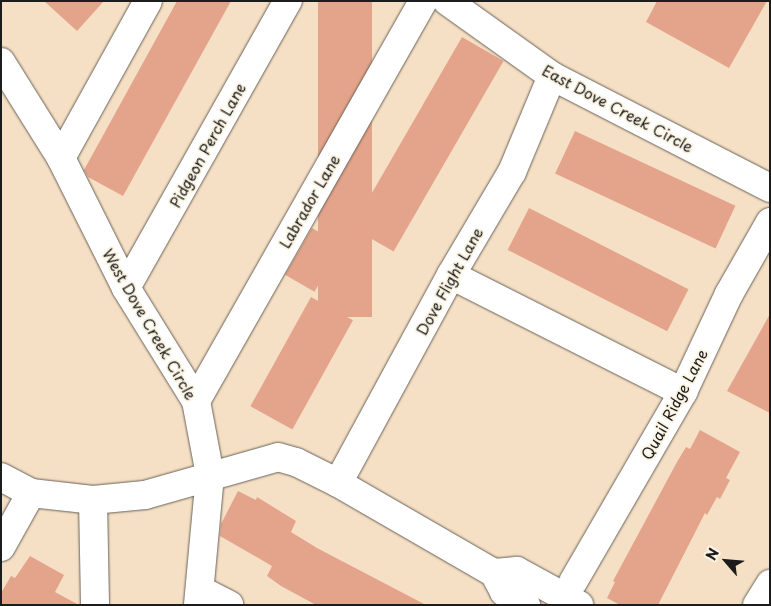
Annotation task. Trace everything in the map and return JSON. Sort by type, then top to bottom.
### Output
[{"type":"street","points":[[61,158],[148,1]]},
{"type":"street","name":"Pidgeon Perch Lane","points":[[126,288],[288,1]]},
{"type":"street","name":"Labrador Lane","points":[[196,400],[423,1]]},
{"type":"street","name":"East Dove Creek Circle","points":[[447,1],[552,76],[770,188]]},
{"type":"street","name":"West Dove Creek Circle","points":[[1,62],[61,158],[126,288],[196,400],[210,476],[199,598]]},
{"type":"street","name":"Dove Flight Lane","points":[[338,483],[451,275],[512,172],[552,76]]},
{"type":"street","name":"Quail Ridge Lane","points":[[569,597],[684,392],[729,294],[770,222]]},
{"type":"street","points":[[451,275],[684,392]]},
{"type":"street","points":[[1,477],[31,493],[93,500],[145,495],[278,457],[296,462],[338,483],[494,573],[504,592],[526,605]]},
{"type":"street","points":[[1,548],[31,493]]},
{"type":"street","points":[[93,500],[95,605]]},
{"type":"street","points":[[494,573],[517,571],[569,597]]},
{"type":"street","points":[[757,605],[770,584]]},
{"type":"street","points":[[199,598],[229,605]]},
{"type":"building","points":[[44,1],[104,1],[77,31]]},
{"type":"building","points":[[177,1],[231,1],[123,196],[88,177],[84,170]]},
{"type":"building","points":[[318,1],[372,1],[372,317],[318,317]]},
{"type":"building","points":[[657,1],[767,1],[729,68],[646,22]]},
{"type":"building","points":[[462,37],[504,61],[394,252],[352,228]]},
{"type":"building","points":[[575,131],[735,206],[716,248],[555,174]]},
{"type":"building","points":[[529,208],[688,289],[667,331],[508,250]]},
{"type":"building","points":[[312,228],[341,245],[314,292],[285,275]]},
{"type":"building","points":[[311,297],[353,320],[292,430],[250,406]]},
{"type":"building","points":[[770,314],[770,413],[727,391]]},
{"type":"building","points":[[700,430],[740,452],[726,478],[730,480],[720,499],[717,497],[707,515],[705,513],[658,605],[620,605],[607,598],[615,582],[613,581],[677,462],[686,447],[690,449]]},
{"type":"building","points":[[238,491],[256,500],[257,497],[296,521],[291,532],[317,548],[426,605],[316,605],[281,586],[267,576],[272,566],[220,536],[221,524]]},
{"type":"building","points":[[30,556],[64,575],[55,592],[79,605],[1,605],[1,593],[11,576],[15,578]]}]
